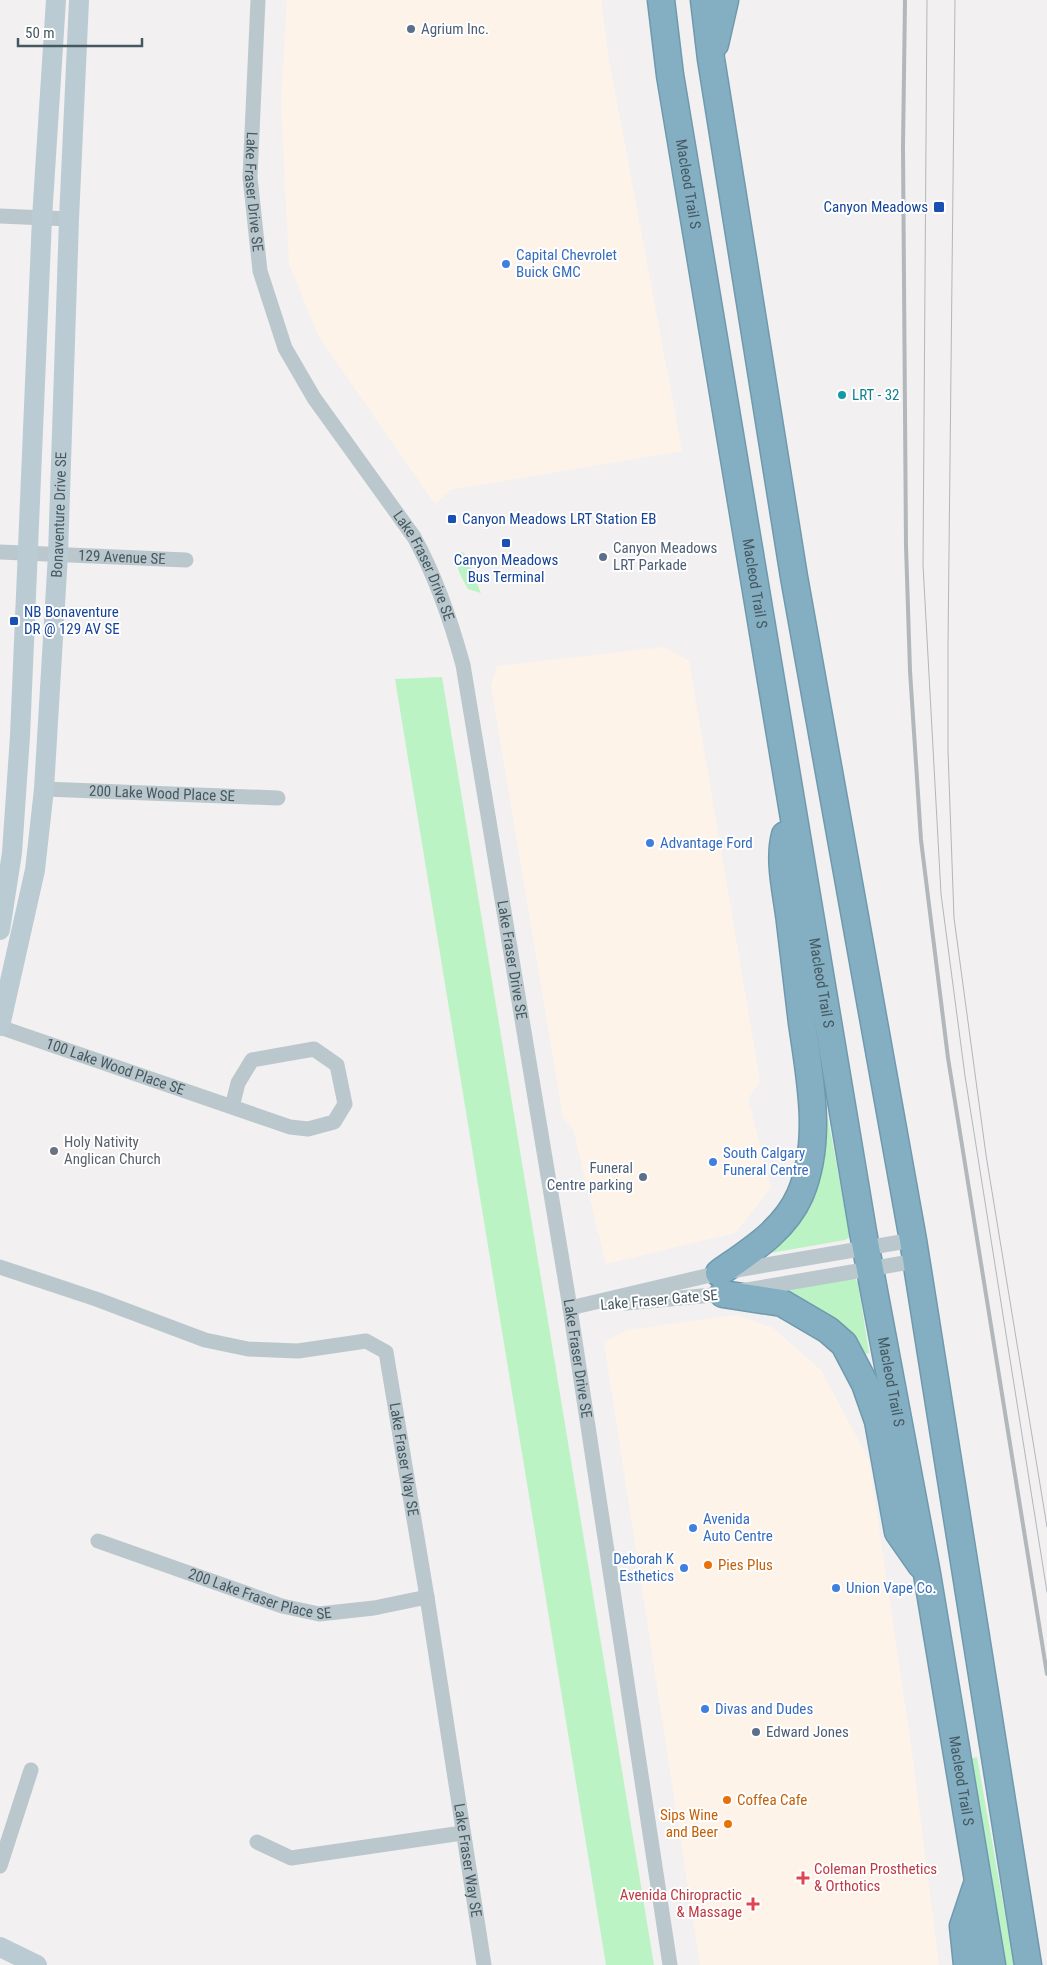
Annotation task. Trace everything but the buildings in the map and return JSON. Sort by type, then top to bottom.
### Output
[{"type":"highway","name":"Macleod Trail S","points":[[660,0],[671,85],[867,1258],[927,1574],[992,1965]]},
{"type":"highway","points":[[704,0],[711,59],[794,577],[914,1250],[1028,1965]]},
{"type":"highway","points":[[711,59],[725,0]]},
{"type":"highway","points":[[793,808],[782,845],[812,1091],[813,1134],[800,1196],[781,1224],[721,1284],[782,1303],[828,1330],[844,1344],[865,1384],[878,1421],[898,1532],[927,1574]]},
{"type":"highway","points":[[967,1965],[963,1926],[978,1881]]},
{"type":"street","name":"Bonaventure Drive SE","points":[[0,930],[12,843],[28,553],[42,218],[56,0]]},
{"type":"street","name":"Bonaventure Drive SE","points":[[0,1026],[35,870],[44,789],[58,554],[69,219],[79,0]]},
{"type":"street","name":"Lake Fraser Drive SE","points":[[258,0],[250,177],[260,271],[285,348],[314,398],[414,537],[451,622],[463,665],[570,1308],[670,1965]]},
{"type":"street","points":[[0,216],[69,219]]},
{"type":"street","name":"129 Avenue SE","points":[[0,552],[186,560]]},
{"type":"street","name":"200 Lake Wood Place SE","points":[[44,789],[278,798]]},
{"type":"street","name":"100 Lake Wood Place SE","points":[[0,1026],[232,1108],[290,1127],[308,1129],[334,1122],[345,1104],[337,1065],[314,1049],[252,1060],[238,1082],[232,1108]]},
{"type":"street","name":"Lake Fraser Gate SE","points":[[570,1308],[914,1250]]},
{"type":"street","name":"Lake Fraser Gate SE","points":[[570,1308],[914,1250]]},
{"type":"street","name":"Lake Fraser Way SE","points":[[0,1267],[96,1299],[206,1340],[248,1349],[298,1351],[366,1341],[386,1352],[427,1597],[462,1834],[484,1965]]},
{"type":"street","name":"200 Lake Fraser Place SE","points":[[98,1541],[282,1606],[319,1614],[374,1608],[427,1597]]},
{"type":"street","points":[[0,1866],[31,1770]]},
{"type":"street","points":[[257,1842],[291,1858],[462,1834]]},
{"type":"street","points":[[0,1947],[20,1955],[37,1965]]},
{"type":"shaded area","points":[[287,0],[601,0],[609,60],[682,451],[450,490],[435,504],[319,337],[289,264],[281,103]]},
{"type":"shaded area","points":[[664,647],[689,661],[760,1081],[748,1099],[771,1188],[735,1233],[606,1264],[573,1129],[563,1118],[491,686],[497,666]]},
{"type":"shaded area","points":[[736,1315],[773,1328],[821,1370],[869,1460],[912,1753],[939,1965],[700,1965],[604,1342],[627,1330]]},
{"type":"green space","points":[[461,552],[464,553],[481,593],[468,589],[461,575],[457,562]]},
{"type":"green space","points":[[442,677],[654,1965],[606,1965],[395,679]]},
{"type":"green space","points":[[827,1113],[850,1237],[845,1240],[765,1254],[819,1114]]},
{"type":"green space","points":[[854,1277],[858,1283],[869,1353],[861,1355],[781,1289]]},
{"type":"green space","points":[[977,1757],[1014,1965],[1004,1965],[969,1759]]},
{"type":"tram line","points":[[927,0],[923,565],[941,894],[965,1076],[1047,1592]]},
{"type":"tram line","points":[[955,0],[948,645],[948,751],[954,918],[986,1155],[1047,1527]]},
{"type":"railway","points":[[905,0],[903,147],[906,546],[910,671],[921,840],[948,1058],[1047,1674]]},
{"type":"place","name":"Agrium Inc.","points":[[411,29]]},
{"type":"place","name":"Canyon Meadows","points":[[939,207]]},
{"type":"place","name":"Capital Chevrolet Buick GMC","points":[[506,264]]},
{"type":"place","name":"LRT - 32","points":[[842,395]]},
{"type":"place","name":"Canyon Meadows LRT Station EB","points":[[452,519]]},
{"type":"place","name":"Canyon Meadows Bus Terminal","points":[[506,543]]},
{"type":"place","name":"Canyon Meadows LRT Parkade","points":[[603,557]]},
{"type":"place","name":"NB Bonaventure DR @ 129 AV SE","points":[[14,621]]},
{"type":"place","name":"Advantage Ford","points":[[650,843]]},
{"type":"place","name":"Holy Nativity Anglican Church","points":[[54,1151]]},
{"type":"place","name":"South Calgary Funeral Centre","points":[[713,1162]]},
{"type":"place","name":"Funeral Centre parking","points":[[643,1177]]},
{"type":"place","name":"Avenida Auto Centre","points":[[693,1528]]},
{"type":"place","name":"Pies Plus","points":[[708,1565]]},
{"type":"place","name":"Deborah K Esthetics","points":[[684,1568]]},
{"type":"place","name":"Union Vape Co.","points":[[836,1588]]},
{"type":"place","name":"Divas and Dudes","points":[[705,1709]]},
{"type":"place","name":"Edward Jones","points":[[756,1732]]},
{"type":"place","name":"Coffea Cafe","points":[[727,1800]]},
{"type":"place","name":"Sips Wine and Beer","points":[[728,1824]]},
{"type":"place","name":"Coleman Prosthetics & Orthotics","points":[[803,1878]]},
{"type":"place","name":"Avenida Chiropractic & Massage","points":[[753,1904]]}]
